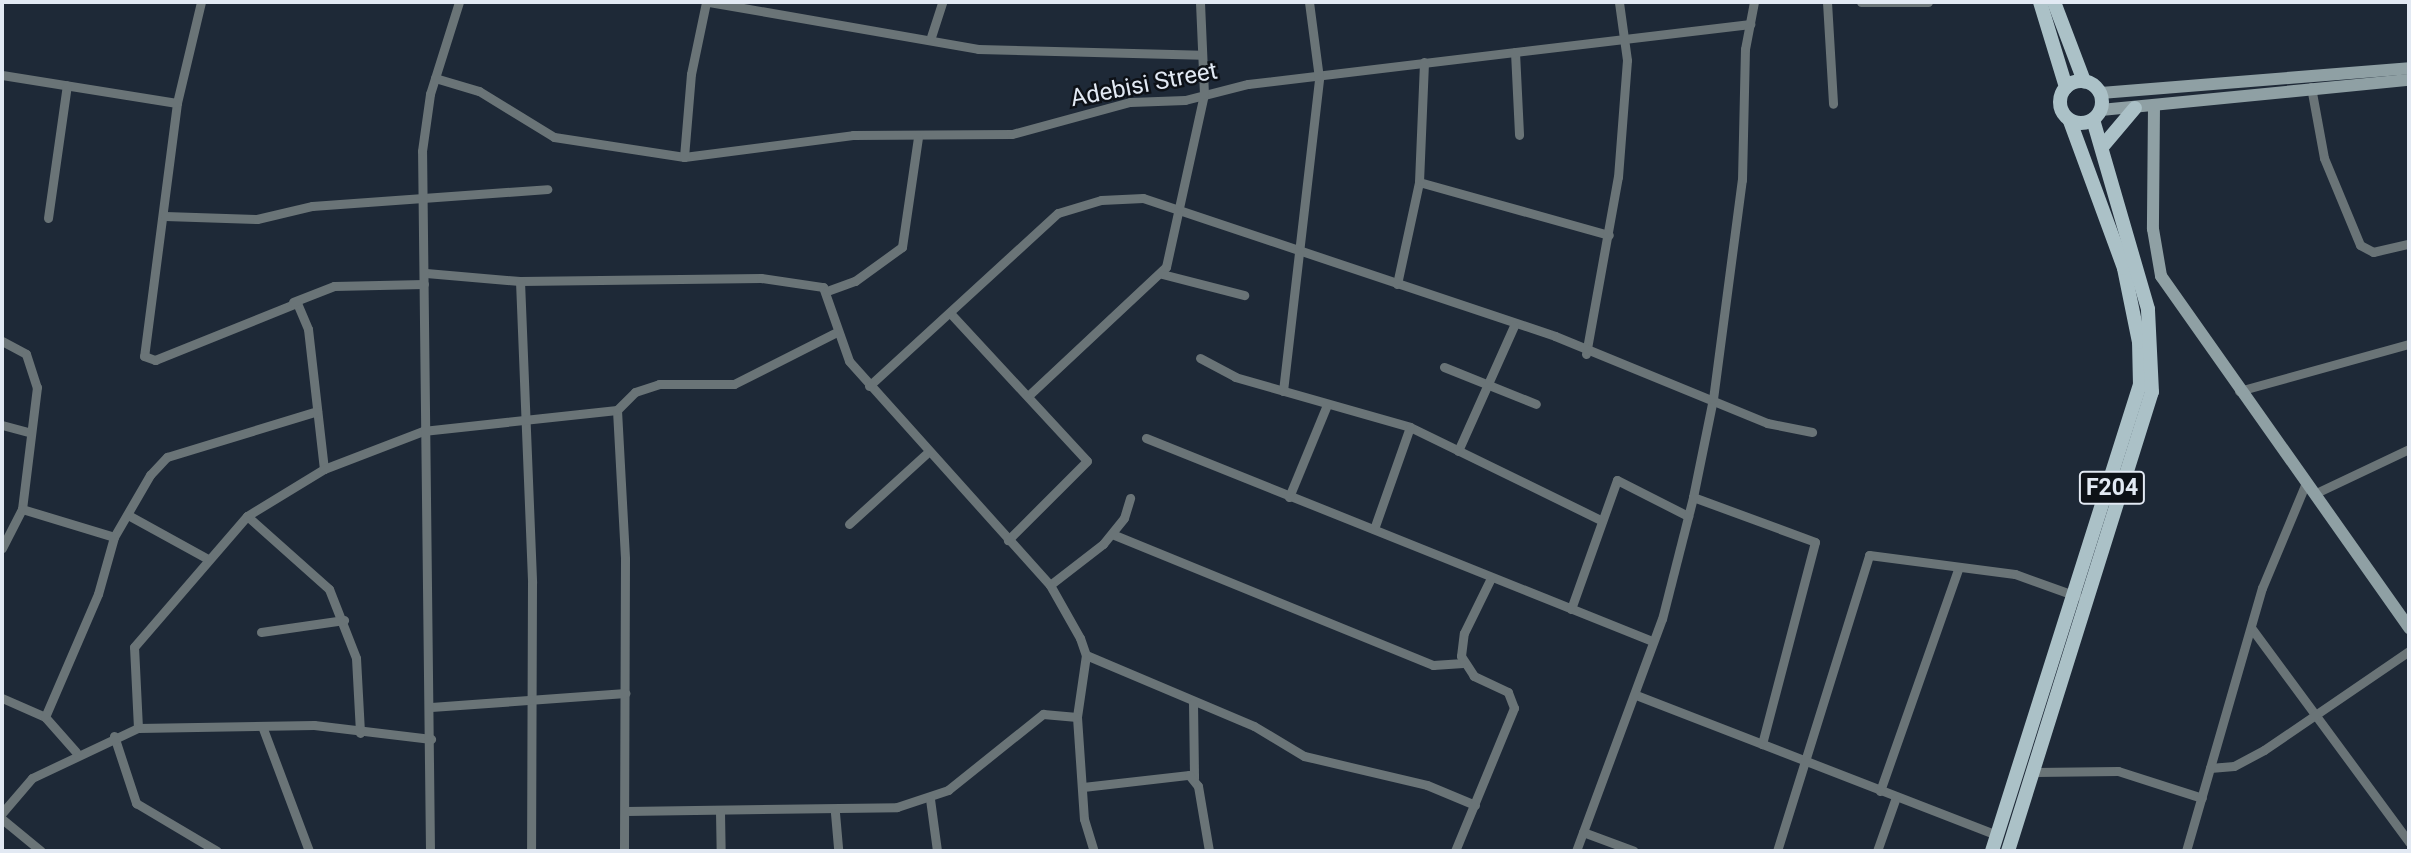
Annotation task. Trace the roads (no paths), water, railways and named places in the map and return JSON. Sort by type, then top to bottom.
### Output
[{"type":"main road","name":"F204","points":[[1992,851],[2132,425],[2141,373],[2124,268],[2070,121],[2059,101],[2066,87],[2040,2]]},
{"type":"main road","points":[[2054,2],[2084,81],[2101,93],[2409,68]]},
{"type":"main road","points":[[2070,121],[2154,105],[2311,87],[2409,80]]},
{"type":"main road","points":[[2066,87],[2084,81]]},
{"type":"main road","name":"F204","points":[[2008,851],[2035,772],[2152,392],[2148,309],[2102,147],[2097,115],[2101,93]]},
{"type":"main road","points":[[2154,105],[2156,259],[2172,296],[2409,628]]},
{"type":"main road","points":[[2102,147],[2135,108]]},
{"type":"street","points":[[201,2],[177,103],[146,361],[334,286],[424,284]]},
{"type":"street","points":[[430,851],[431,707],[424,430],[426,273],[422,151],[435,78],[459,2]]},
{"type":"street","points":[[684,157],[691,74],[707,2],[930,40],[1027,53],[1201,55]]},
{"type":"street","points":[[930,40],[942,2]]},
{"type":"street","points":[[1028,396],[1162,274],[1180,211],[1204,94],[1200,2]]},
{"type":"street","points":[[1283,390],[1302,249],[1319,78],[1309,2]]},
{"type":"street","points":[[1586,354],[1609,235],[1625,43],[1619,2]]},
{"type":"street","points":[[1576,851],[1636,695],[1693,498],[1713,399],[1742,180],[1750,24],[1754,2]]},
{"type":"street","points":[[1827,2],[1833,104]]},
{"type":"street","points":[[1861,2],[1928,2]]},
{"type":"street","name":"Adebisi Street","points":[[435,78],[479,91],[554,138],[684,157],[853,135],[918,137],[1012,134],[1130,102],[1424,62],[1625,43],[1750,24]]},
{"type":"street","points":[[1514,52],[1519,135]]},
{"type":"street","points":[[1397,284],[1419,182],[1424,62]]},
{"type":"street","points":[[2,75],[177,103]]},
{"type":"street","points":[[48,218],[67,85]]},
{"type":"street","points":[[2311,87],[2324,158],[2360,245],[2374,252],[2409,244]]},
{"type":"street","points":[[827,291],[855,281],[902,247],[918,137]]},
{"type":"street","points":[[1419,182],[1609,235]]},
{"type":"street","points":[[165,216],[257,219],[312,206],[425,201],[547,189]]},
{"type":"street","points":[[869,386],[951,314],[1058,213],[1119,197],[1159,200],[1180,211],[1302,249],[1514,327],[1555,336],[1586,354],[1713,399],[1767,423],[1812,432]]},
{"type":"street","points":[[426,273],[520,281],[761,278],[814,283],[827,291],[835,333],[869,386],[926,454],[1050,585],[1086,654],[1077,717],[1083,787],[1094,851]]},
{"type":"street","points":[[1162,274],[1244,295]]},
{"type":"street","points":[[520,281],[531,699],[531,851]]},
{"type":"street","points":[[290,303],[304,312],[324,468]]},
{"type":"street","points":[[951,314],[1087,464],[1008,540]]},
{"type":"street","points":[[1458,451],[1514,327]]},
{"type":"street","points":[[138,729],[131,654],[208,559],[247,516],[324,468],[424,430],[523,416],[617,410],[635,392],[659,384],[739,383],[835,333]]},
{"type":"street","points":[[2,341],[26,354],[35,374],[22,509],[2,548]]},
{"type":"street","points":[[2239,391],[2409,344]]},
{"type":"street","points":[[1199,358],[1326,405],[1410,427],[1601,520]]},
{"type":"street","points":[[1444,368],[1536,404]]},
{"type":"street","points":[[1289,497],[1326,405]]},
{"type":"street","points":[[617,410],[625,693],[624,851]]},
{"type":"street","points":[[45,717],[98,594],[114,537],[167,457],[317,411]]},
{"type":"street","points":[[2,425],[28,432]]},
{"type":"street","points":[[1374,529],[1410,427]]},
{"type":"street","points":[[1146,438],[1652,641]]},
{"type":"street","points":[[2314,494],[2409,449]]},
{"type":"street","points":[[849,524],[926,454]]},
{"type":"street","points":[[1571,609],[1617,480],[1688,516]]},
{"type":"street","points":[[2186,851],[2262,588],[2306,483]]},
{"type":"street","points":[[1050,585],[1112,534],[1130,498]]},
{"type":"street","points":[[1693,498],[1815,542],[1762,744]]},
{"type":"street","points":[[22,509],[114,537]]},
{"type":"street","points":[[128,515],[208,559]]},
{"type":"street","points":[[247,516],[318,575],[344,620],[356,658],[360,733]]},
{"type":"street","points":[[1112,534],[1433,666],[1463,663],[1513,701],[1475,806],[1455,851]]},
{"type":"street","points":[[1777,851],[1869,555],[1958,569],[2015,574],[2076,596]]},
{"type":"street","points":[[1880,791],[1958,569]]},
{"type":"street","points":[[1463,663],[1464,633],[1491,578]]},
{"type":"street","points":[[261,632],[344,620]]},
{"type":"street","points":[[2252,629],[2321,715],[2409,847]]},
{"type":"street","points":[[2210,768],[2245,761],[2321,715],[2409,652]]},
{"type":"street","points":[[1086,654],[1304,756],[1427,785],[1475,806]]},
{"type":"street","points":[[431,707],[625,693]]},
{"type":"street","points":[[1636,695],[1997,835]]},
{"type":"street","points":[[2,698],[45,717],[76,752]]},
{"type":"street","points":[[1193,703],[1194,778],[1209,851]]},
{"type":"street","points":[[626,811],[835,813],[930,799],[1043,714],[1077,717]]},
{"type":"street","points":[[2,813],[32,778],[76,752],[138,729],[262,726],[431,739]]},
{"type":"street","points":[[262,726],[309,851]]},
{"type":"street","points":[[114,736],[136,803],[217,851]]},
{"type":"street","points":[[2035,772],[2118,771],[2202,798]]},
{"type":"street","points":[[1083,787],[1155,775],[1194,778]]},
{"type":"street","points":[[1877,851],[1896,797]]},
{"type":"street","points":[[930,799],[937,851]]},
{"type":"street","points":[[720,812],[721,851]]},
{"type":"street","points":[[835,813],[838,851]]},
{"type":"street","points":[[2,819],[41,851]]},
{"type":"street","points":[[1583,832],[1634,851]]}]
